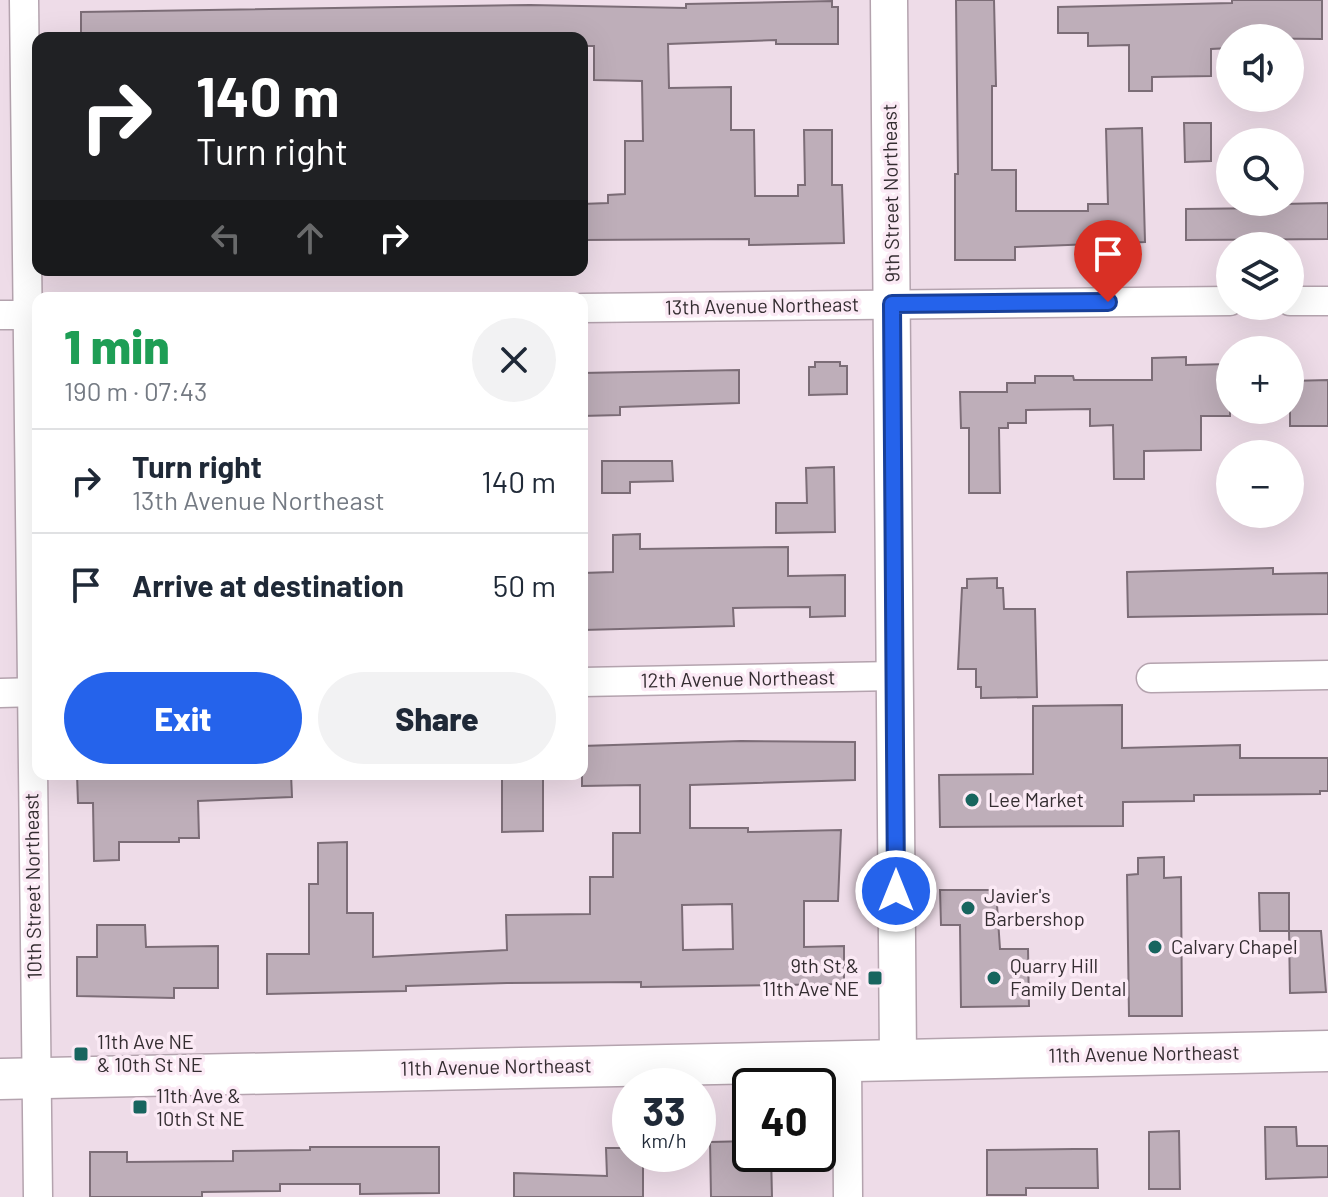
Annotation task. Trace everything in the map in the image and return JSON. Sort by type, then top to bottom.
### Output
[{"type":"main road","name":"11th Avenue Northeast","points":[[18,1078],[1328,1051]]},
{"type":"street","name":"10th Street Northeast","points":[[24,0],[21,315],[32,634]]},
{"type":"street","name":"9th Street Northeast","points":[[889,0],[898,1058]]},
{"type":"street","name":"13th Avenue Northeast","points":[[588,308],[1216,301]]},
{"type":"street","points":[[1304,301],[1328,301]]},
{"type":"street","points":[[1151,678],[1328,675]]},
{"type":"street","name":"12th Avenue Northeast","points":[[588,682],[895,676]]},
{"type":"street","points":[[0,693],[32,692]]},
{"type":"street","name":"10th Street Northeast","points":[[32,740],[18,1078],[38,1197]]},
{"type":"street","points":[[847,1059],[848,1197]]},
{"type":"building","points":[[956,0],[994,0],[996,86],[992,86],[992,170],[1016,170],[1016,211],[1088,211],[1088,204],[1108,204],[1106,129],[1142,128],[1145,242],[1015,247],[1015,260],[955,260],[955,174],[958,174]]},
{"type":"building","points":[[1232,0],[1322,0],[1322,39],[1304,39],[1304,24],[1216,24],[1216,49],[1211,49],[1211,76],[1152,77],[1152,91],[1129,91],[1129,45],[1088,46],[1088,33],[1058,33],[1058,7],[1232,3]]},
{"type":"building","points":[[832,1],[832,7],[838,7],[838,44],[776,44],[776,40],[668,44],[669,88],[731,87],[731,130],[754,130],[755,196],[798,196],[798,185],[805,185],[804,130],[832,130],[832,185],[842,185],[844,243],[749,245],[749,239],[588,240],[588,204],[608,203],[608,195],[625,194],[625,141],[643,141],[642,81],[594,80],[594,46],[588,46],[588,32],[81,32],[81,12],[530,5],[686,8],[686,4]]},
{"type":"building","points":[[1184,123],[1211,123],[1211,161],[1185,162]]},
{"type":"building","points":[[1328,203],[1328,239],[1304,239],[1304,232],[1216,232],[1216,240],[1186,240],[1186,209],[1216,209],[1216,216],[1304,216],[1304,204]]},
{"type":"building","points":[[1186,357],[1186,365],[1216,364],[1216,416],[1201,416],[1201,450],[1144,451],[1144,479],[1114,479],[1113,425],[1090,426],[1090,409],[1026,410],[1026,423],[1008,423],[1008,428],[999,428],[1000,493],[969,493],[969,428],[961,428],[960,392],[1007,392],[1007,383],[1035,383],[1035,376],[1073,376],[1074,380],[1152,380],[1152,358]]},
{"type":"building","points":[[815,362],[840,362],[840,366],[847,366],[847,394],[809,395],[809,367],[815,367]]},
{"type":"building","points":[[739,370],[739,403],[620,407],[620,415],[588,416],[588,373]]},
{"type":"building","points":[[1328,380],[1328,426],[1290,426],[1304,424],[1304,381]]},
{"type":"building","points":[[602,461],[672,461],[673,481],[630,482],[630,493],[602,493]]},
{"type":"building","points":[[834,467],[835,532],[776,533],[776,503],[807,503],[806,468]]},
{"type":"building","points":[[640,534],[640,549],[788,547],[788,576],[845,575],[845,616],[810,617],[810,607],[733,608],[734,626],[588,630],[588,573],[613,572],[613,535]]},
{"type":"building","points":[[1273,568],[1273,574],[1328,573],[1328,614],[1128,617],[1127,572]]},
{"type":"building","points":[[997,578],[997,588],[1003,588],[1004,609],[1035,609],[1037,697],[981,698],[981,687],[976,687],[976,669],[958,669],[962,588],[967,588],[967,579]]},
{"type":"building","points":[[1122,705],[1122,748],[1240,745],[1240,758],[1328,758],[1328,791],[1320,791],[1320,794],[1194,795],[1194,801],[1123,802],[1123,826],[940,827],[939,775],[1033,774],[1033,706]]},
{"type":"building","points":[[741,741],[855,742],[855,780],[690,785],[690,828],[748,828],[748,832],[841,830],[838,901],[804,901],[804,947],[844,946],[844,984],[641,987],[641,982],[507,983],[406,986],[406,991],[267,994],[267,954],[309,954],[309,884],[318,884],[318,843],[347,842],[347,913],[373,913],[373,957],[507,950],[506,915],[590,914],[590,877],[613,877],[613,833],[640,833],[640,785],[582,786],[582,780],[588,780],[588,746]],"holes":[[[732,904],[733,949],[683,950],[682,905]]]},
{"type":"building","points":[[77,780],[291,780],[292,797],[198,801],[199,838],[179,838],[179,842],[119,842],[119,860],[94,861],[93,803],[78,803]]},
{"type":"building","points":[[502,780],[543,780],[543,831],[502,832]]},
{"type":"building","name":"Calvary Chapel","points":[[1164,857],[1164,878],[1181,877],[1182,1016],[1129,1016],[1127,875],[1138,874],[1138,858]]},
{"type":"building","name":"Quarry Hill Family Dental","points":[[940,890],[996,890],[1000,949],[1028,949],[1029,1006],[961,1007],[960,925],[941,925]]},
{"type":"building","points":[[1259,893],[1289,893],[1289,931],[1260,931]]},
{"type":"building","points":[[97,925],[145,925],[146,947],[218,946],[218,988],[174,988],[174,998],[77,996],[77,957],[97,957]]},
{"type":"building","points":[[1289,931],[1321,931],[1326,992],[1290,993]]},
{"type":"building","points":[[1265,1127],[1296,1127],[1297,1146],[1328,1146],[1328,1177],[1266,1179]]},
{"type":"building","points":[[1179,1131],[1180,1189],[1149,1189],[1149,1132]]},
{"type":"building","points":[[732,1141],[732,1172],[771,1172],[772,1197],[711,1197],[711,1172],[716,1172],[716,1142]]},
{"type":"building","points":[[310,1147],[439,1147],[439,1193],[360,1194],[360,1184],[280,1184],[280,1191],[202,1192],[202,1197],[90,1197],[90,1152],[127,1152],[127,1162],[233,1161],[233,1151],[310,1150]]},
{"type":"building","points":[[606,1148],[612,1148],[612,1172],[643,1172],[643,1197],[514,1197],[514,1173],[607,1176]]},
{"type":"building","points":[[1097,1149],[1098,1188],[1026,1188],[1026,1195],[987,1195],[987,1150]]},
{"type":"place","name":"Lee Market","points":[[972,800]]},
{"type":"place","name":"Javier's Barbershop","points":[[968,908]]},
{"type":"place","name":"Calvary Chapel","points":[[1155,947]]},
{"type":"place","name":"9th St & 11th Ave NE","points":[[875,978]]},
{"type":"place","name":"Quarry Hill Family Dental","points":[[994,978]]},
{"type":"place","name":"11th Ave NE & 10th St NE","points":[[81,1054]]},
{"type":"place","name":"11th Ave & 10th St NE","points":[[140,1107]]},
{"type":"route","points":[[896,891],[892,304],[1108,302]]}]
